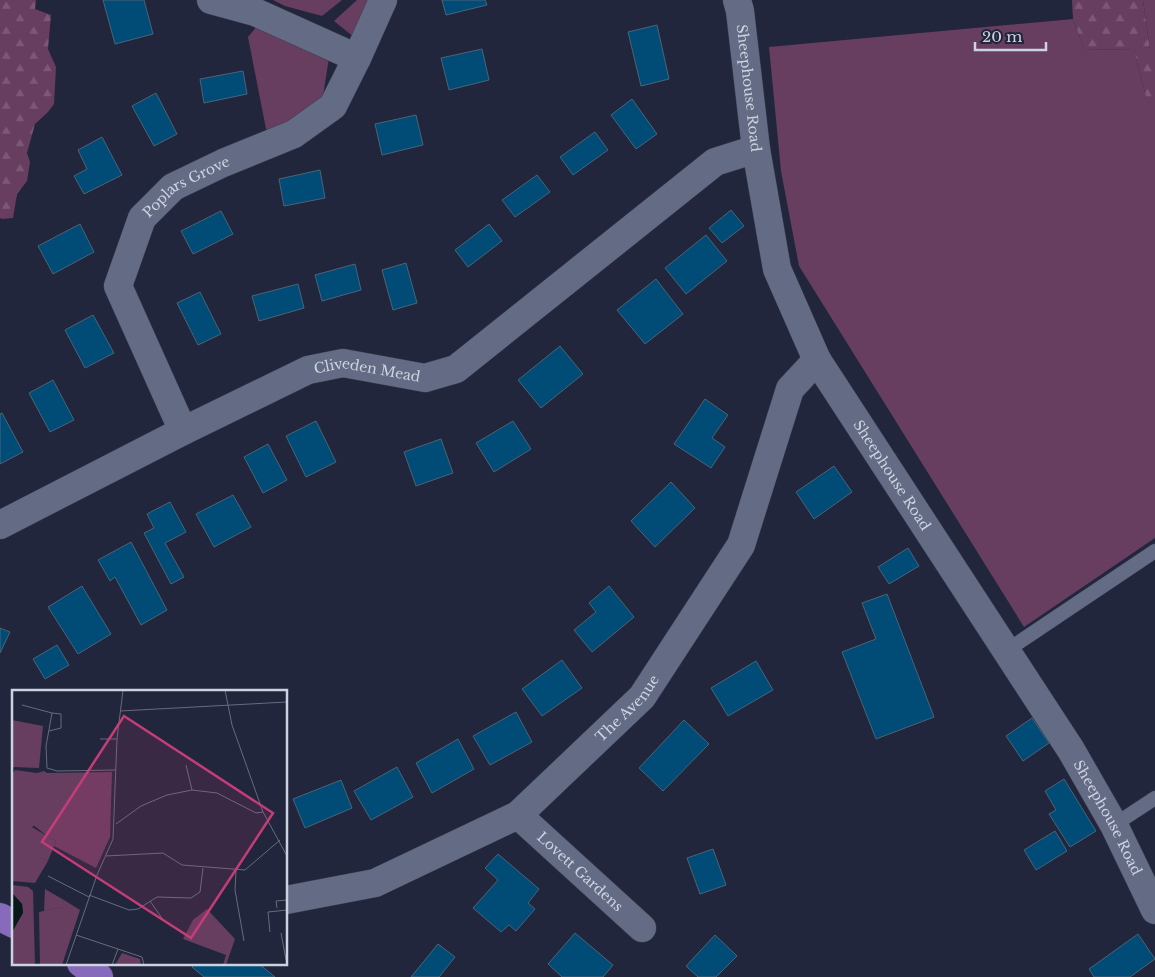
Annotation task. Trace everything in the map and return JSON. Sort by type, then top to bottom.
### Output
[{"type":"main road","points":[[0,917],[12,923]]},
{"type":"main road","points":[[82,964],[99,977]]},
{"type":"street","points":[[211,0],[255,12],[357,58]]},
{"type":"street","name":"Poplars Grove","points":[[183,431],[118,286],[142,218],[173,187],[223,163],[294,134],[334,106],[383,0]]},
{"type":"street","name":"Sheephouse Road","points":[[737,0],[740,11],[756,149],[777,269],[817,360],[1071,750],[1114,825],[1155,910]]},
{"type":"street","name":"Cliveden Mead","points":[[0,525],[183,431],[308,370],[343,363],[425,378],[456,368],[715,162],[756,149]]},
{"type":"street","name":"The Avenue","points":[[288,900],[374,883],[518,815],[642,697],[741,546],[790,390],[817,360]]},
{"type":"street","name":"Lovett Gardens","points":[[518,815],[642,928]]},
{"type":"lane","points":[[1006,651],[1155,551]]},
{"type":"lane","points":[[1114,825],[1155,798]]},
{"type":"green space","points":[[0,0],[36,0],[35,9],[51,15],[48,49],[56,67],[54,104],[35,124],[27,153],[30,162],[27,181],[17,194],[13,218],[2,219],[0,218]]},
{"type":"green space","points":[[273,0],[342,0],[322,16],[285,6]]},
{"type":"green space","points":[[357,0],[367,0],[370,4],[355,38],[334,21]]},
{"type":"green space","points":[[1072,0],[1143,0],[1150,50],[1155,50],[1155,97],[1146,97],[1134,50],[1084,49],[1073,19]]},
{"type":"green space","points":[[1143,0],[1155,0],[1155,50],[1150,50]]},
{"type":"green space","points":[[1073,19],[1084,49],[1134,50],[1146,97],[1155,97],[1155,538],[1024,627],[799,266],[781,171],[769,47]]},
{"type":"green space","points":[[257,26],[329,58],[323,96],[296,122],[278,132],[266,129],[248,37]]},
{"type":"building","points":[[103,0],[144,0],[153,34],[115,44]]},
{"type":"building","points":[[442,0],[485,0],[487,5],[446,15]]},
{"type":"building","points":[[657,25],[669,79],[641,86],[628,32]]},
{"type":"building","points":[[482,49],[489,80],[449,90],[441,58]]},
{"type":"building","points":[[243,71],[247,94],[204,103],[200,79]]},
{"type":"building","points":[[156,93],[177,134],[154,146],[132,106]]},
{"type":"building","points":[[632,99],[657,134],[636,149],[611,115]]},
{"type":"building","points":[[416,115],[423,145],[382,155],[375,124]]},
{"type":"building","points":[[595,132],[608,150],[573,175],[560,157]]},
{"type":"building","points":[[102,137],[122,175],[84,194],[74,176],[87,169],[78,150]]},
{"type":"building","points":[[320,170],[325,198],[284,206],[279,179]]},
{"type":"building","points":[[537,175],[550,192],[515,217],[502,200]]},
{"type":"building","points":[[731,210],[744,226],[722,243],[709,228]]},
{"type":"building","points":[[221,211],[233,234],[193,254],[181,231]]},
{"type":"building","points":[[80,224],[94,252],[53,274],[38,246]]},
{"type":"building","points":[[489,224],[502,241],[468,267],[455,250]]},
{"type":"building","points":[[706,235],[727,261],[686,294],[665,268]]},
{"type":"building","points":[[406,263],[417,303],[393,310],[382,270]]},
{"type":"building","points":[[355,264],[361,290],[322,301],[315,275]]},
{"type":"building","points":[[656,279],[683,314],[645,344],[617,310]]},
{"type":"building","points":[[298,284],[304,308],[259,321],[252,296]]},
{"type":"building","points":[[200,292],[221,334],[198,345],[177,303]]},
{"type":"building","points":[[93,315],[114,353],[85,368],[65,330]]},
{"type":"building","points":[[560,346],[583,374],[541,408],[518,380]]},
{"type":"building","points":[[53,380],[74,420],[50,432],[29,393]]},
{"type":"building","points":[[705,399],[728,415],[712,438],[725,447],[711,468],[674,444]]},
{"type":"building","points":[[2,413],[23,452],[0,464],[0,414]]},
{"type":"building","points":[[316,421],[336,462],[306,477],[286,436]]},
{"type":"building","points":[[513,421],[531,449],[494,472],[476,443]]},
{"type":"building","points":[[441,439],[453,473],[416,486],[404,452]]},
{"type":"building","points":[[268,444],[287,480],[263,493],[244,457]]},
{"type":"building","points":[[834,466],[852,492],[814,519],[796,492]]},
{"type":"building","points":[[671,482],[695,508],[655,547],[631,521]]},
{"type":"building","points":[[233,495],[251,527],[214,547],[196,514]]},
{"type":"building","points":[[170,502],[186,532],[165,543],[184,577],[171,584],[144,533],[154,528],[147,514]]},
{"type":"building","points":[[131,542],[167,610],[141,625],[115,577],[110,581],[98,560]]},
{"type":"building","points":[[908,548],[919,566],[889,584],[878,567]]},
{"type":"building","points":[[82,586],[111,634],[78,654],[48,607]]},
{"type":"building","points":[[609,586],[634,617],[592,652],[574,630],[596,612],[589,603]]},
{"type":"building","points":[[887,594],[934,717],[876,739],[842,652],[876,639],[862,603]]},
{"type":"building","points":[[0,628],[10,632],[0,653]]},
{"type":"building","points":[[57,645],[69,665],[45,679],[33,659]]},
{"type":"building","points":[[562,660],[582,688],[542,716],[522,689]]},
{"type":"building","points":[[756,661],[773,690],[728,716],[711,688]]},
{"type":"building","points":[[516,712],[532,742],[490,765],[473,736]]},
{"type":"building","points":[[1032,718],[1049,743],[1023,761],[1006,736]]},
{"type":"building","points":[[684,720],[709,744],[663,791],[639,768]]},
{"type":"building","points":[[458,739],[474,769],[432,793],[416,763]]},
{"type":"building","points":[[397,767],[413,797],[371,820],[354,791]]},
{"type":"building","points":[[1064,779],[1096,831],[1070,847],[1049,814],[1056,810],[1045,791]]},
{"type":"building","points":[[341,780],[352,808],[305,828],[293,799]]},
{"type":"building","points":[[1055,831],[1067,851],[1036,870],[1024,850]]},
{"type":"building","points":[[713,849],[726,885],[700,894],[687,858]]},
{"type":"building","points":[[498,854],[539,889],[528,903],[535,909],[516,931],[509,925],[501,932],[473,908],[498,880],[485,868]]},
{"type":"building","points":[[575,933],[613,965],[603,977],[562,977],[548,964]]},
{"type":"building","points":[[1138,934],[1155,959],[1130,977],[1094,977],[1089,969]]},
{"type":"building","points":[[715,935],[737,956],[716,977],[698,977],[686,966]]},
{"type":"building","points":[[438,944],[455,957],[439,977],[411,977]]},
{"type":"building","points":[[194,964],[259,964],[275,977],[204,977],[192,967]]}]
